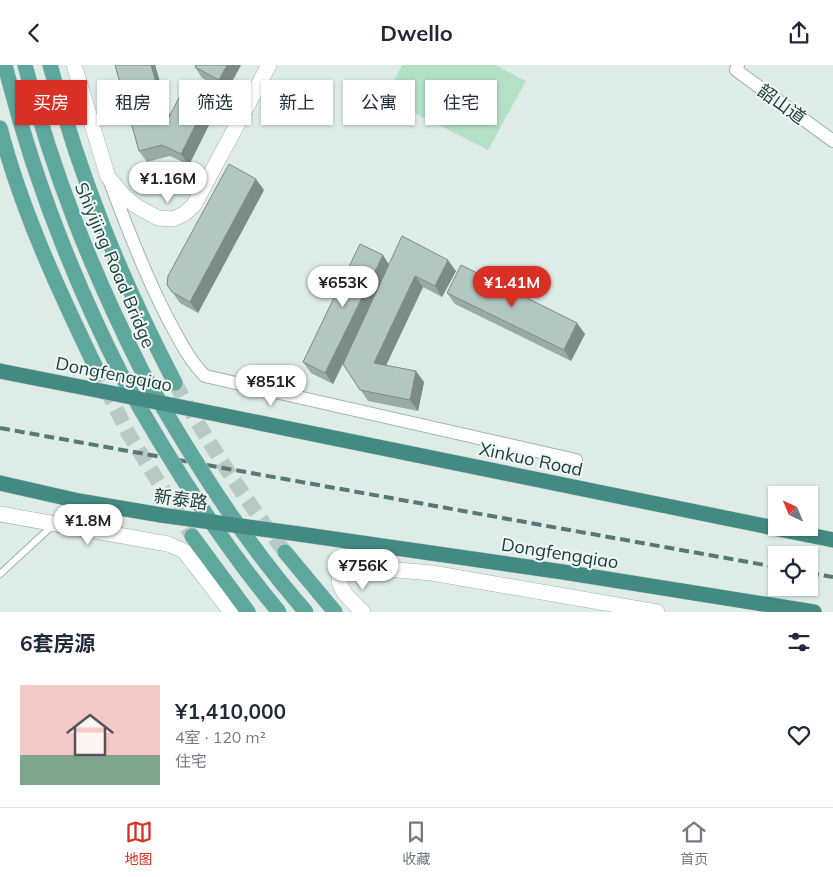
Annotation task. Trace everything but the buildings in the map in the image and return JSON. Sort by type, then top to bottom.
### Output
[{"type":"highway","name":"Dongfengqiao","points":[[0,371],[221,415]]},
{"type":"highway","name":"Xinkuo Road","points":[[221,415],[833,540]]},
{"type":"highway","name":"新泰路","points":[[0,483],[79,501],[161,515],[299,534]]},
{"type":"highway","name":"Dongfengqiao","points":[[299,534],[562,572],[814,612]]},
{"type":"main road","points":[[5,65],[40,185],[69,266],[122,376],[168,458],[228,546],[279,612]]},
{"type":"main road","name":"Shiyijing Road Bridge","points":[[25,65],[55,171],[71,214],[112,311],[142,373],[218,497],[268,566],[306,612]]},
{"type":"main road","points":[[50,65],[69,133],[94,207],[145,327],[175,383]]},
{"type":"main road","points":[[0,129],[20,191],[50,270],[96,368]]},
{"type":"main road","points":[[192,536],[248,612]]},
{"type":"main road","points":[[285,552],[335,612]]},
{"type":"street","points":[[74,65],[108,177],[126,227],[159,302],[186,354],[204,376],[576,460]]},
{"type":"street","points":[[108,177],[124,196],[147,213],[158,218],[173,219],[184,214],[194,205],[269,65]]},
{"type":"street","name":"韶山道","points":[[738,65],[736,70],[833,141]]},
{"type":"street","points":[[0,514],[53,525],[168,544],[184,551],[232,612]]},
{"type":"street","points":[[363,612],[342,589],[338,581],[340,571],[351,565],[432,573],[657,612]]},
{"type":"lane","points":[[0,574],[53,525]]},
{"type":"green space","points":[[402,65],[495,65],[526,81],[488,150],[438,125],[497,125],[497,80],[425,80],[425,118],[415,113],[415,80],[394,80]]},
{"type":"tunnel","points":[[96,368],[128,433],[192,536]]},
{"type":"tunnel","points":[[175,383],[227,470],[285,552]]},
{"type":"railway","points":[[0,428],[768,566]]},
{"type":"railway","points":[[818,574],[833,577]]}]
